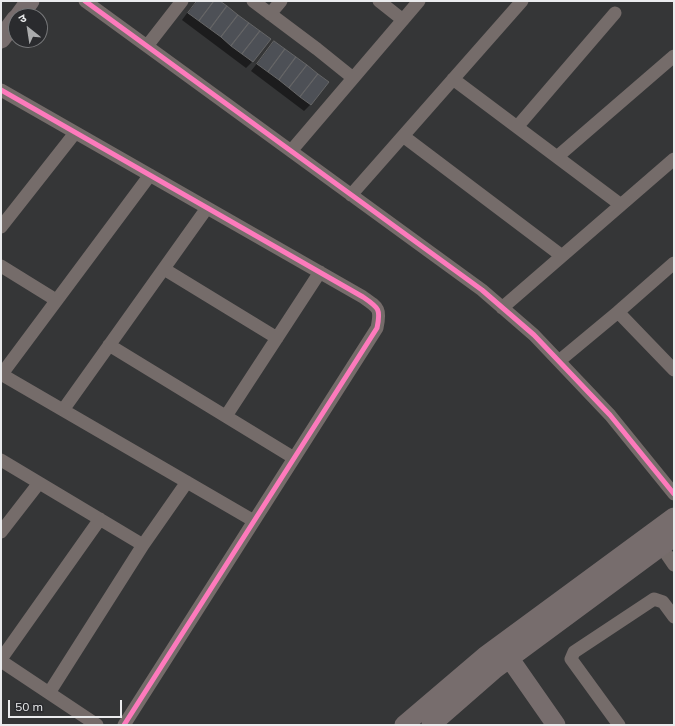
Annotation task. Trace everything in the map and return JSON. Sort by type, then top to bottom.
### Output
[{"type":"street","points":[[85,1],[482,290],[534,335],[610,415],[674,494]]},
{"type":"street","points":[[147,46],[182,1]]},
{"type":"street","points":[[253,1],[353,78]]},
{"type":"street","points":[[270,14],[281,1]]},
{"type":"street","points":[[379,1],[403,20]]},
{"type":"street","points":[[291,151],[419,1]]},
{"type":"street","points":[[351,194],[522,1]]},
{"type":"street","points":[[517,127],[615,13]]},
{"type":"street","points":[[1,39],[8,30]]},
{"type":"street","points":[[558,157],[674,56]]},
{"type":"street","points":[[453,79],[621,205]]},
{"type":"street","points":[[1,90],[363,297],[376,306],[380,315],[377,328],[124,725]]},
{"type":"street","points":[[1,227],[75,133]]},
{"type":"street","points":[[403,136],[562,256]]},
{"type":"street","points":[[502,308],[674,159]]},
{"type":"street","points":[[150,175],[1,374],[254,521]]},
{"type":"street","points":[[63,410],[207,208]]},
{"type":"street","points":[[559,361],[674,263]]},
{"type":"street","points":[[1,266],[56,300]]},
{"type":"street","points":[[164,269],[277,338]]},
{"type":"street","points":[[226,416],[320,272]]},
{"type":"street","points":[[618,312],[674,370]]},
{"type":"street","points":[[109,345],[294,458]]},
{"type":"street","points":[[1,460],[143,545]]},
{"type":"street","points":[[49,693],[143,545],[187,482]]},
{"type":"street","points":[[1,532],[39,483]]},
{"type":"street","points":[[431,725],[495,669],[505,652],[674,517]]},
{"type":"street","points":[[97,725],[1,660],[100,519]]},
{"type":"street","points":[[404,725],[485,656],[505,652],[668,541],[674,565]]},
{"type":"street","points":[[619,725],[571,659],[574,652],[654,599],[663,602],[674,617]]},
{"type":"street","points":[[505,652],[556,725]]},
{"type":"building","points":[[197,1],[214,1],[199,21],[188,13]]},
{"type":"building","points":[[214,1],[220,1],[227,6],[210,29],[199,21]]},
{"type":"building","points":[[227,6],[238,15],[221,37],[210,29]]},
{"type":"building","points":[[238,15],[249,23],[231,46],[221,37]]},
{"type":"building","points":[[249,23],[260,31],[242,54],[231,46]]},
{"type":"building","points":[[260,31],[271,39],[253,62],[242,54]]},
{"type":"building","points":[[274,41],[285,49],[268,72],[257,64]]},
{"type":"building","points":[[285,49],[296,57],[279,80],[268,72]]},
{"type":"building","points":[[296,57],[307,65],[289,88],[279,80]]},
{"type":"building","points":[[307,65],[318,74],[300,97],[289,88]]},
{"type":"building","points":[[318,74],[329,82],[311,105],[300,97]]},
{"type":"cycle path","points":[[85,1],[482,290],[534,335],[610,415],[674,494]]},
{"type":"cycle path","points":[[1,90],[363,297],[376,307],[379,313],[377,328],[124,725]]}]
